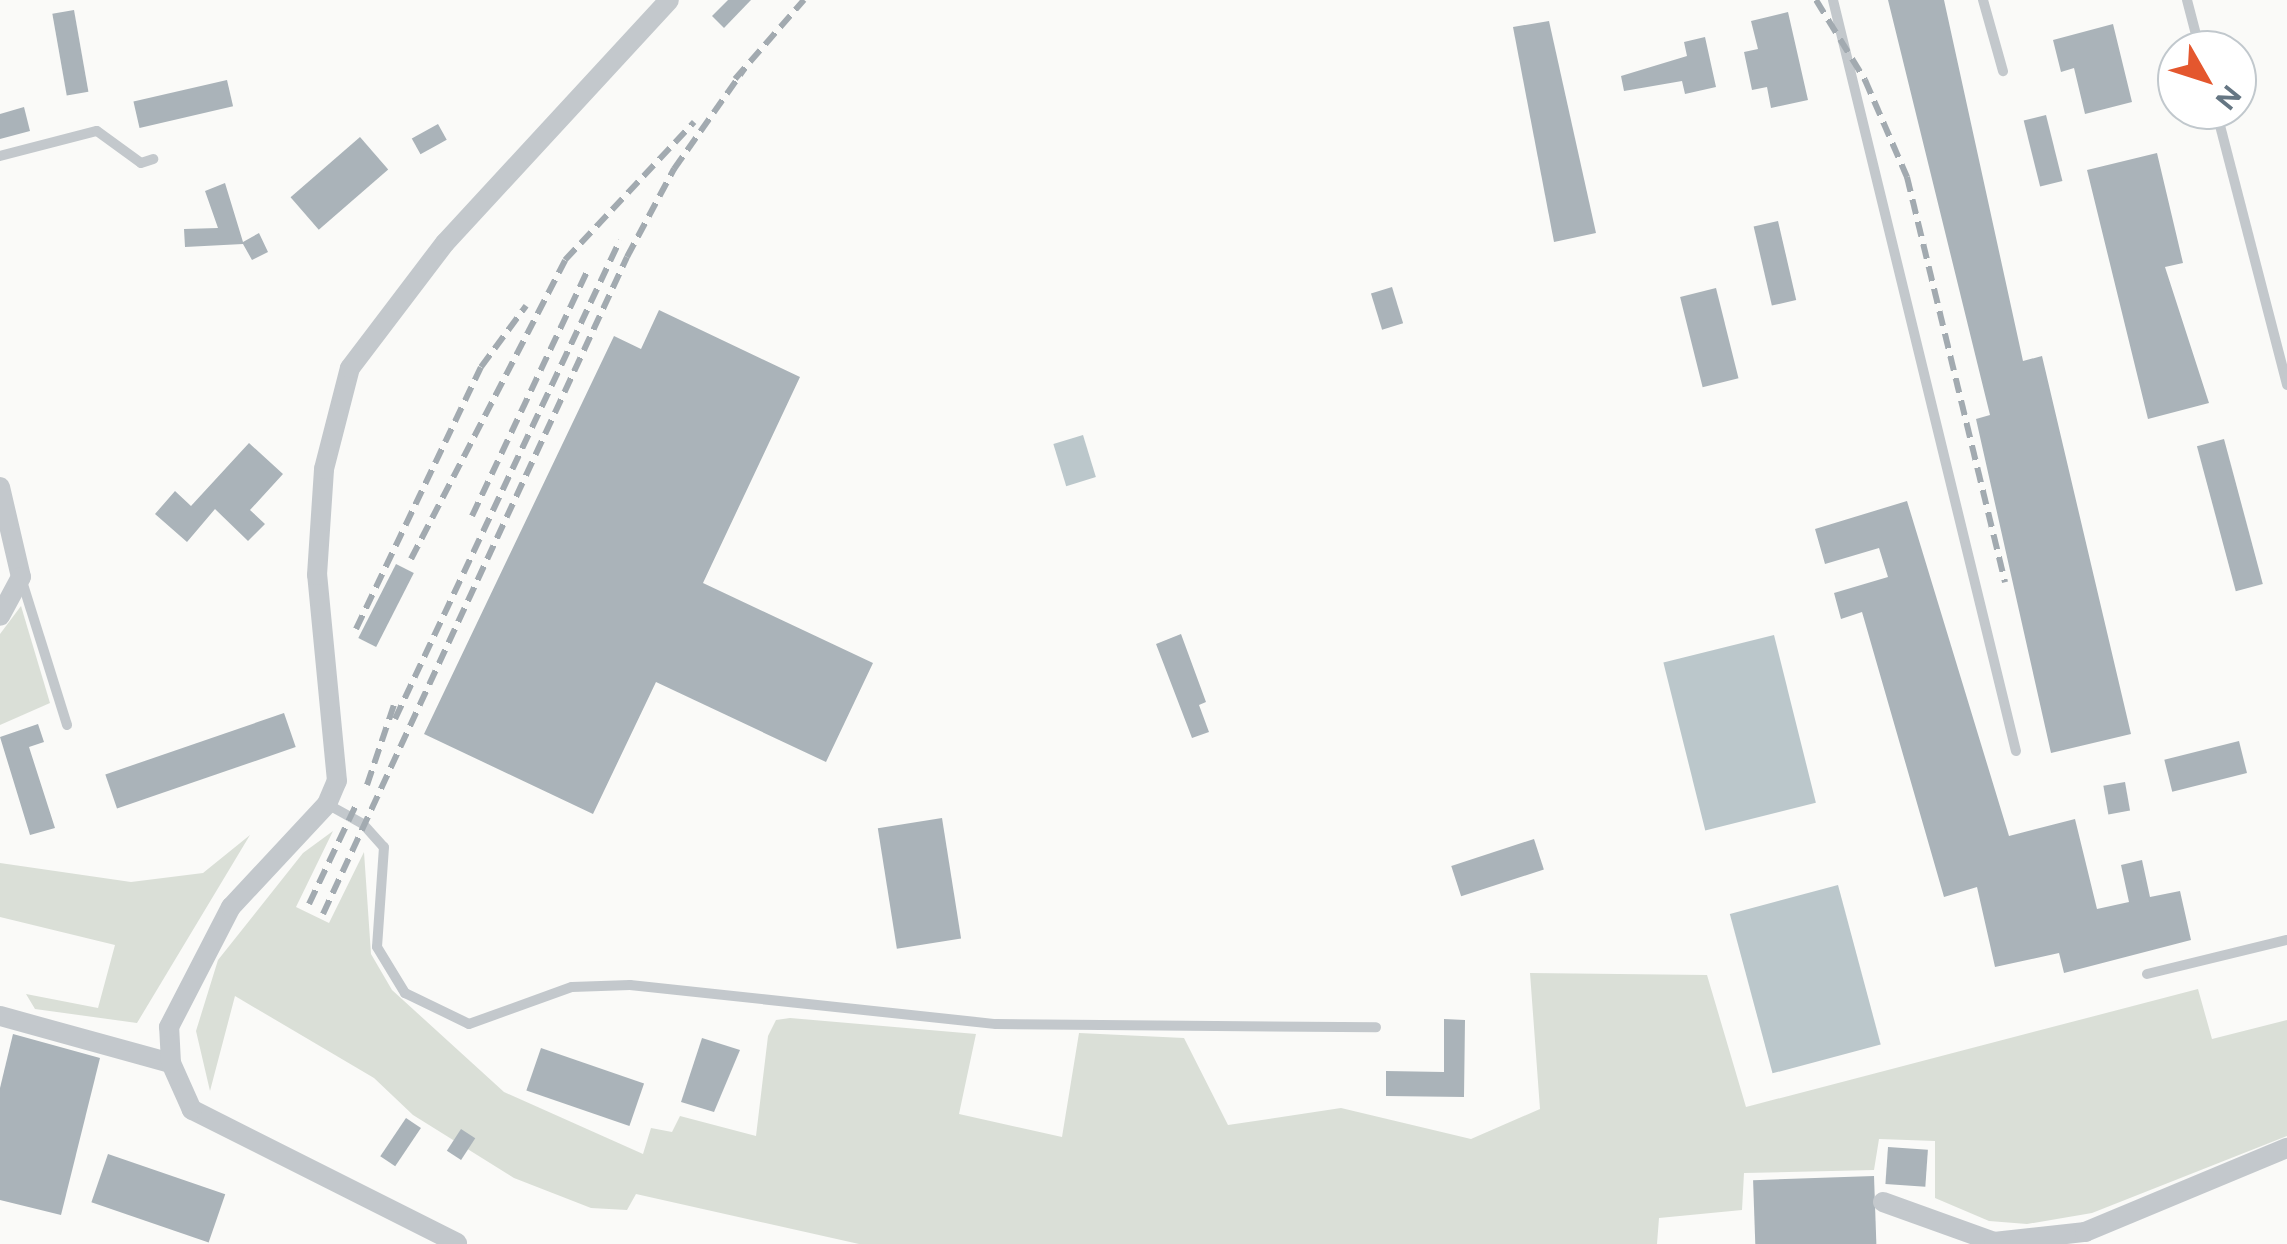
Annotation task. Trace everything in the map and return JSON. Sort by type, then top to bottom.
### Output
[{"type":"street","points":[[456,1243],[220,1130],[192,1110],[171,1062],[169,1027],[179,1000],[230,906],[327,804],[338,766],[317,575],[324,469],[350,368],[445,243],[669,0]]},
{"type":"street","points":[[0,486],[21,577],[0,616]]},
{"type":"street","points":[[0,1016],[171,1062]]},
{"type":"street","points":[[1883,1202],[1994,1242],[2085,1232],[2287,1148]]},
{"type":"lane","points":[[1832,0],[2016,751]]},
{"type":"lane","points":[[1983,0],[2004,71]]},
{"type":"lane","points":[[2187,0],[2195,30]]},
{"type":"lane","points":[[2221,130],[2287,385]]},
{"type":"lane","points":[[0,156],[97,131],[141,163],[153,160]]},
{"type":"lane","points":[[21,577],[67,725]]},
{"type":"lane","points":[[327,804],[364,824],[384,847],[377,946],[404,994],[469,1024],[572,987],[630,985],[996,1024],[1376,1027]]},
{"type":"lane","points":[[2147,974],[2287,940]]},
{"type":"shaded area","points":[[1083,435],[1096,477],[1066,486],[1053,444]]},
{"type":"shaded area","points":[[21,606],[50,703],[0,725],[0,634]]},
{"type":"shaded area","points":[[1774,635],[1816,803],[1705,830],[1663,663]]},
{"type":"shaded area","points":[[333,831],[296,907],[329,923],[364,852],[371,954],[392,990],[504,1092],[643,1154],[651,1128],[672,1132],[680,1116],[756,1136],[768,1036],[776,1020],[790,1018],[976,1034],[959,1114],[1062,1137],[1079,1033],[1184,1038],[1228,1125],[1341,1108],[1471,1139],[1540,1109],[1530,973],[1707,975],[1746,1107],[2198,989],[2212,1039],[2287,1020],[2287,1136],[2092,1213],[2027,1224],[1989,1221],[1935,1198],[1935,1141],[1879,1139],[1874,1170],[1744,1173],[1742,1210],[1659,1218],[1657,1244],[859,1244],[636,1194],[627,1210],[591,1208],[514,1178],[413,1115],[374,1078],[235,996],[210,1091],[196,1031],[218,960],[303,853]]},
{"type":"shaded area","points":[[250,835],[137,1023],[35,1009],[26,994],[98,1008],[115,945],[0,917],[0,863],[131,882],[203,873]]},
{"type":"shaded area","points":[[1838,885],[1881,1044],[1773,1073],[1730,914]]},
{"type":"building","points":[[728,0],[751,0],[724,28],[712,16]]},
{"type":"building","points":[[1888,0],[1944,0],[2023,361],[2042,356],[2131,734],[2051,753],[1976,419],[1990,415]]},
{"type":"building","points":[[74,10],[88,92],[67,96],[52,14]]},
{"type":"building","points":[[1788,12],[1808,100],[1771,108],[1767,87],[1752,90],[1744,52],[1758,49],[1751,21]]},
{"type":"building","points":[[1549,21],[1596,233],[1554,242],[1513,27]]},
{"type":"building","points":[[2113,24],[2132,102],[2085,114],[2074,68],[2061,72],[2053,40]]},
{"type":"building","points":[[1705,37],[1716,87],[1685,94],[1682,81],[1624,91],[1621,76],[1687,56],[1684,42]]},
{"type":"building","points":[[227,80],[233,106],[140,128],[133,102]]},
{"type":"building","points":[[24,107],[30,131],[0,139],[0,114]]},
{"type":"building","points":[[2046,115],[2062,181],[2040,187],[2024,121]]},
{"type":"building","points":[[438,124],[447,140],[420,154],[412,139]]},
{"type":"building","points":[[360,137],[388,169],[319,230],[291,197]]},
{"type":"building","points":[[2157,153],[2183,263],[2165,267],[2209,403],[2148,419],[2087,170]]},
{"type":"building","points":[[225,183],[243,242],[259,233],[268,252],[252,260],[243,244],[185,247],[184,229],[218,228],[205,191]]},
{"type":"building","points":[[1778,221],[1796,300],[1772,306],[1754,227]]},
{"type":"building","points":[[1392,287],[1403,323],[1382,330],[1371,293]]},
{"type":"building","points":[[1716,288],[1738,378],[1703,387],[1680,297]]},
{"type":"building","points":[[659,310],[800,377],[703,583],[873,663],[826,762],[656,682],[593,814],[424,734],[614,336],[641,349]]},
{"type":"building","points":[[2224,439],[2263,584],[2236,591],[2197,446]]},
{"type":"building","points":[[249,443],[283,474],[250,510],[265,524],[248,541],[215,509],[187,542],[155,514],[175,491],[191,506]]},
{"type":"building","points":[[1907,501],[2009,836],[2075,819],[2097,909],[2129,902],[2121,865],[2142,860],[2150,897],[2180,891],[2191,940],[2064,973],[2059,953],[1995,967],[1977,887],[1944,897],[1862,612],[1841,619],[1834,593],[1888,577],[1879,548],[1825,564],[1815,529]]},
{"type":"building","points":[[396,564],[414,573],[376,647],[358,638]]},
{"type":"building","points":[[1181,634],[1206,702],[1199,705],[1209,732],[1192,738],[1156,644]]},
{"type":"building","points":[[284,713],[296,747],[117,809],[105,775]]},
{"type":"building","points":[[38,724],[44,742],[29,747],[55,828],[30,835],[0,737]]},
{"type":"building","points":[[2239,741],[2247,773],[2172,792],[2164,760]]},
{"type":"building","points":[[2125,782],[2130,811],[2108,814],[2103,786]]},
{"type":"building","points":[[942,818],[961,938],[897,949],[878,828]]},
{"type":"building","points":[[1534,839],[1544,869],[1461,896],[1451,866]]},
{"type":"building","points":[[1444,1019],[1465,1020],[1464,1097],[1386,1096],[1386,1071],[1444,1072]]},
{"type":"building","points":[[13,1034],[100,1058],[61,1215],[0,1200],[0,1088]]},
{"type":"building","points":[[702,1038],[740,1050],[714,1112],[681,1102]]},
{"type":"building","points":[[541,1048],[644,1083],[629,1126],[526,1091]]},
{"type":"building","points":[[406,1118],[421,1128],[395,1166],[380,1156]]},
{"type":"building","points":[[461,1129],[475,1138],[461,1160],[447,1151]]},
{"type":"building","points":[[1888,1147],[1928,1150],[1925,1187],[1885,1184]]},
{"type":"building","points":[[108,1154],[225,1194],[209,1243],[91,1202]]},
{"type":"building","points":[[1874,1176],[1876,1244],[1755,1244],[1753,1180]]},
{"type":"railway","points":[[735,79],[804,0]]},
{"type":"railway","points":[[1816,0],[1865,80],[1907,177],[2005,582]]},
{"type":"railway","points":[[323,914],[627,257],[674,169],[745,68]]},
{"type":"railway","points":[[411,559],[565,260],[694,122]]},
{"type":"railway","points":[[395,719],[620,240]]},
{"type":"railway","points":[[472,516],[587,272]]},
{"type":"railway","points":[[356,629],[481,367],[526,306]]},
{"type":"railway","points":[[367,785],[394,705]]},
{"type":"railway","points":[[309,904],[358,801]]}]
